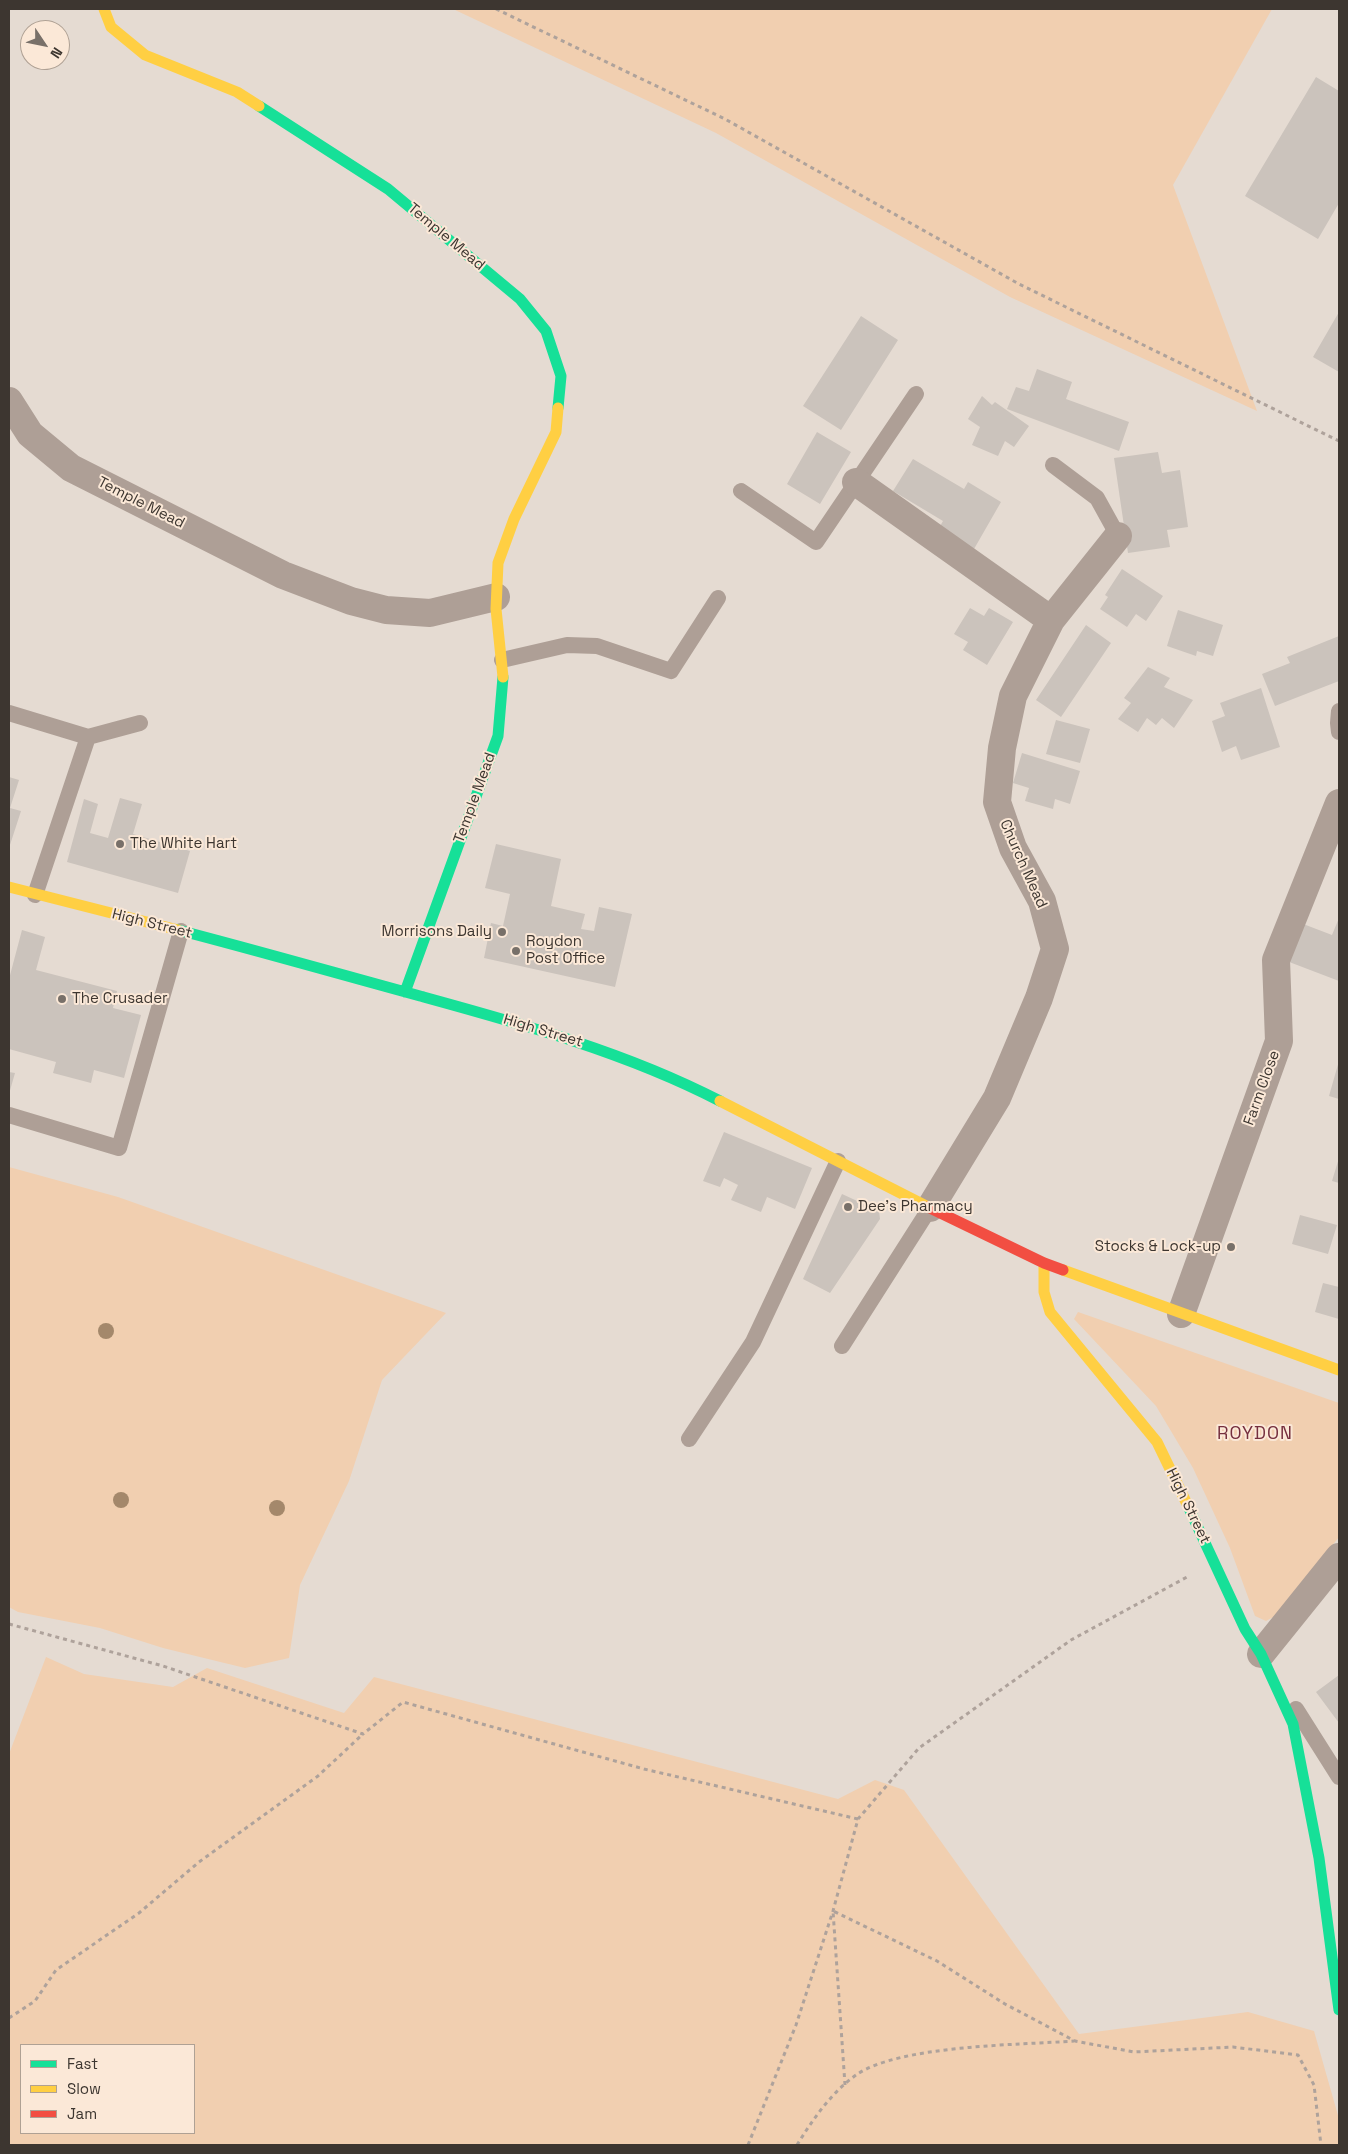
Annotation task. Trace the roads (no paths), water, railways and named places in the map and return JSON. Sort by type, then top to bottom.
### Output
[{"type":"street","name":"Temple Mead","points":[[104,9],[111,27],[144,55],[237,92],[388,189],[520,299],[546,331],[561,376],[556,432],[514,518],[498,563],[496,597],[504,672],[498,736],[405,992]]},
{"type":"street","name":"Temple Mead","points":[[9,401],[30,434],[72,468],[284,575],[351,601],[386,610],[430,613],[496,597]]},
{"type":"street","points":[[856,482],[1051,620]]},
{"type":"street","name":"Church Mead","points":[[930,1208],[997,1098],[1039,998],[1054,948],[1042,901],[1013,848],[996,802],[1002,748],[1013,696],[1051,620],[1118,536]]},
{"type":"street","name":"Farm Close","points":[[1181,1314],[1279,1040],[1276,960],[1339,803]]},
{"type":"street","name":"High Street","points":[[9,887],[181,931],[532,1026],[610,1052],[688,1084],[930,1208],[1044,1263],[1339,1370]]},
{"type":"street","name":"High Street","points":[[1044,1263],[1044,1292],[1050,1312],[1157,1442],[1216,1561],[1245,1629],[1261,1654],[1293,1724],[1319,1858],[1339,2010]]},
{"type":"street","points":[[1261,1654],[1339,1557]]},
{"type":"lane","points":[[741,491],[816,542],[916,394]]},
{"type":"lane","points":[[1053,465],[1097,498],[1118,536]]},
{"type":"lane","points":[[502,660],[567,645],[597,646],[671,671],[718,598]]},
{"type":"lane","points":[[1339,711],[1339,732]]},
{"type":"lane","points":[[9,713],[88,737],[140,723]]},
{"type":"lane","points":[[35,895],[88,737]]},
{"type":"lane","points":[[9,1115],[119,1148],[181,931]]},
{"type":"lane","points":[[689,1439],[753,1342],[838,1161]]},
{"type":"lane","points":[[842,1346],[930,1208]]},
{"type":"lane","points":[[1261,1654],[1339,1776]]},
{"type":"place","name":"The White Hart","points":[[120,844]]},
{"type":"place","name":"Morrisons Daily","points":[[502,932]]},
{"type":"place","name":"Roydon Post Office","points":[[516,951]]},
{"type":"place","name":"The Crusader","points":[[62,999]]},
{"type":"place","name":"Dee's Pharmacy","points":[[848,1207]]},
{"type":"place","name":"Stocks & Lock-up","points":[[1231,1247]]},
{"type":"district","name":"ROYDON","points":[[1255,1434]]}]
